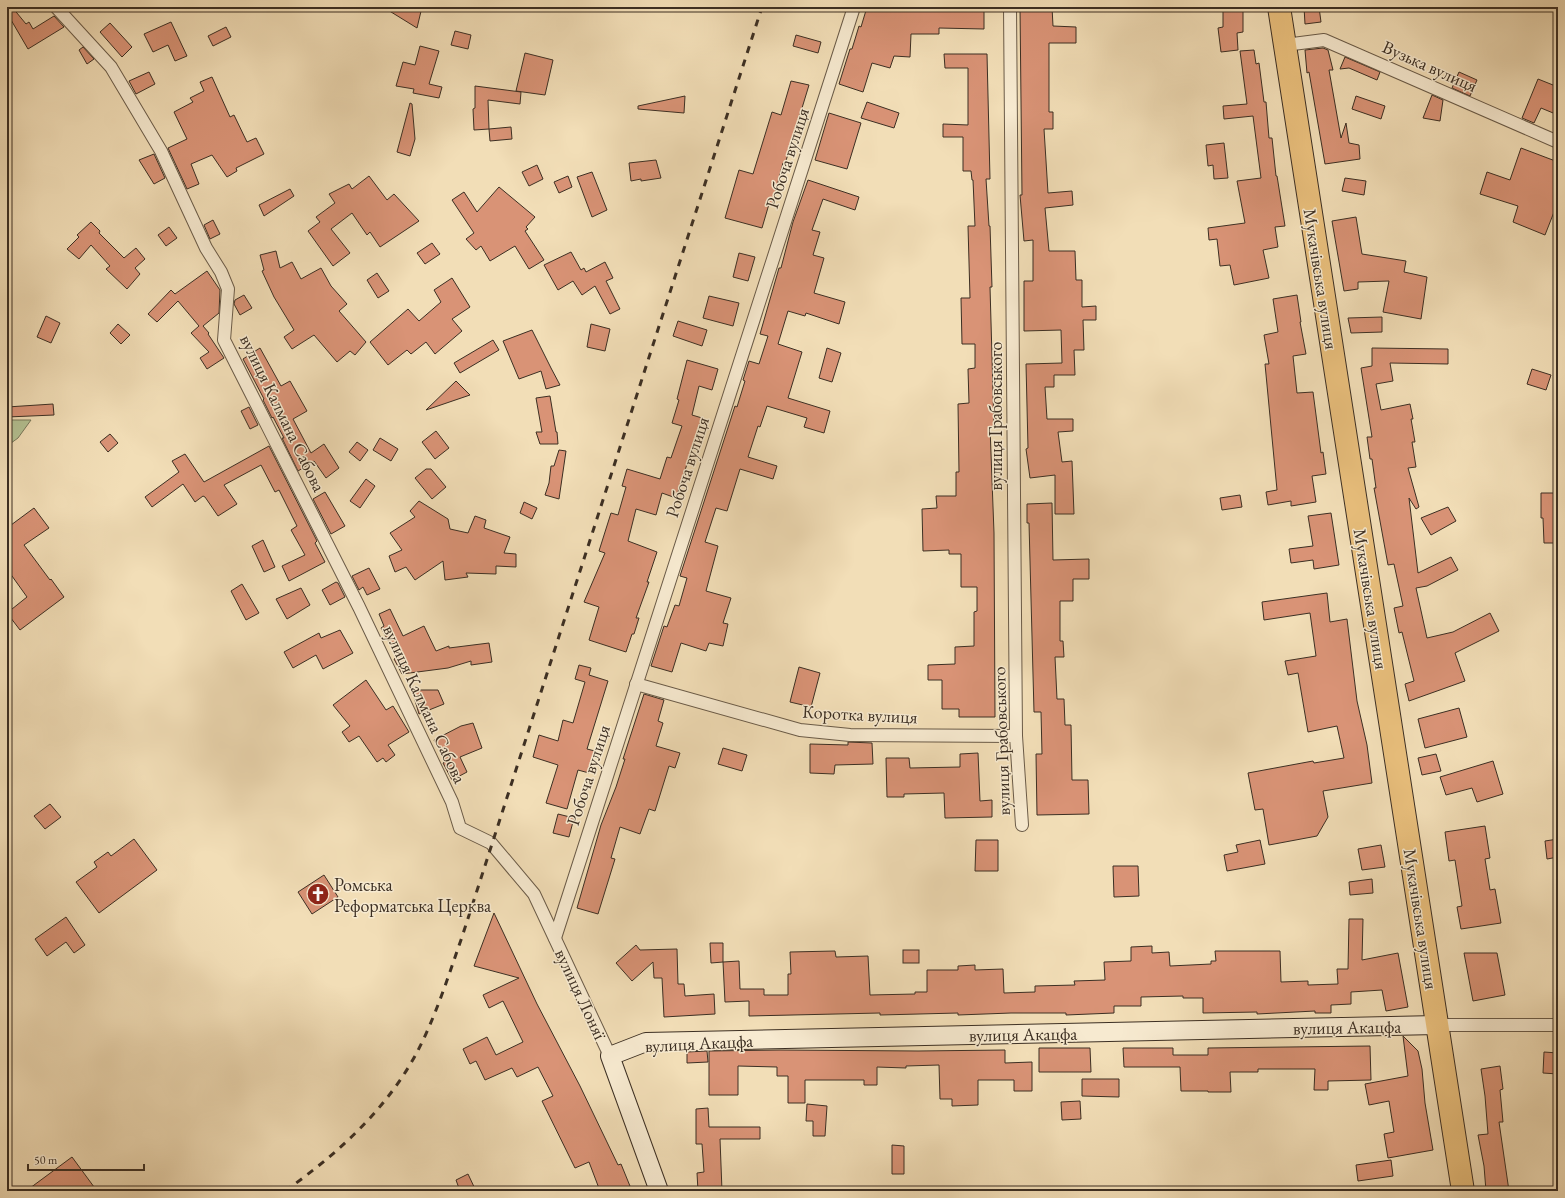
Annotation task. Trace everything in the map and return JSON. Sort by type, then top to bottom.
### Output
[{"type":"highway","name":"Мукачівська вулиця","points":[[1279,7],[1463,1191]]},
{"type":"street","name":"вулиця Калмана Сабова","points":[[56,7],[111,67],[161,151],[206,248],[221,272],[228,289],[224,340],[359,607],[452,802],[460,828]]},
{"type":"street","name":"Робоча вулиця","points":[[555,938],[854,7]]},
{"type":"street","name":"вулиця Грабовського","points":[[1010,7],[1016,736],[1022,825]]},
{"type":"street","name":"Вузька вулиця","points":[[1285,45],[1324,40],[1558,142]]},
{"type":"street","name":"Коротка вулиця","points":[[636,684],[800,730],[850,735],[1016,736]]},
{"type":"street","name":"вулиця Лоняї","points":[[460,828],[491,843],[534,894],[610,1056],[659,1191]]},
{"type":"street","points":[[1438,1025],[1558,1025]]},
{"type":"street","name":"вулиця Акацфа","points":[[610,1056],[646,1042],[1438,1025]]},
{"type":"green space","points":[[7,420],[31,420],[18,438],[7,446]]},
{"type":"building","points":[[7,7],[12,7],[26,24],[29,22],[33,29],[54,16],[64,27],[28,49],[7,13]]},
{"type":"building","points":[[383,7],[422,7],[417,28]]},
{"type":"building","points":[[867,7],[984,7],[984,29],[939,28],[939,34],[911,34],[910,57],[894,56],[890,68],[872,63],[863,92],[839,84],[850,49],[852,49],[859,26],[861,27]]},
{"type":"building","points":[[1020,7],[1052,7],[1053,26],[1076,27],[1076,43],[1049,43],[1049,112],[1053,112],[1053,129],[1044,129],[1048,193],[1072,191],[1073,205],[1045,208],[1049,251],[1075,251],[1076,280],[1082,280],[1082,307],[1096,306],[1096,320],[1083,320],[1084,350],[1074,350],[1075,375],[1054,375],[1054,387],[1045,387],[1047,419],[1073,419],[1073,431],[1058,432],[1062,462],[1072,461],[1074,514],[1055,514],[1055,475],[1030,478],[1026,449],[1028,448],[1026,364],[1062,363],[1061,330],[1024,331],[1024,281],[1033,281],[1033,240],[1024,241],[1020,195],[1022,195]]},
{"type":"building","points":[[1223,7],[1243,7],[1243,32],[1237,33],[1238,50],[1221,52],[1218,28],[1223,27]]},
{"type":"building","points":[[1304,7],[1319,7],[1321,22],[1305,24]]},
{"type":"building","points":[[171,22],[187,56],[175,61],[168,45],[153,52],[144,34]]},
{"type":"building","points":[[110,23],[132,47],[122,57],[100,32]]},
{"type":"building","points":[[226,27],[231,37],[213,46],[208,36]]},
{"type":"building","points":[[455,31],[471,35],[468,49],[451,45]]},
{"type":"building","points":[[796,35],[821,42],[818,53],[793,46]]},
{"type":"building","points":[[420,46],[439,51],[429,84],[442,87],[439,98],[413,93],[414,89],[396,86],[403,62],[415,65]]},
{"type":"building","points":[[83,47],[94,59],[87,64],[79,50]]},
{"type":"building","points":[[1323,48],[1328,50],[1333,70],[1329,70],[1341,138],[1346,123],[1349,143],[1359,145],[1360,159],[1325,164],[1309,72],[1307,73],[1305,50]]},
{"type":"building","points":[[1254,50],[1256,64],[1259,63],[1264,102],[1266,102],[1269,138],[1272,138],[1276,176],[1285,226],[1275,227],[1278,247],[1263,250],[1269,278],[1234,285],[1230,265],[1220,266],[1217,239],[1209,240],[1208,228],[1245,223],[1237,181],[1261,178],[1253,116],[1224,119],[1223,106],[1247,104],[1240,51]]},
{"type":"building","points":[[525,53],[553,60],[545,95],[516,91]]},
{"type":"building","points":[[944,54],[987,54],[990,179],[986,179],[990,226],[992,287],[990,287],[994,427],[990,427],[994,533],[995,717],[959,717],[959,709],[942,709],[942,680],[928,680],[928,665],[955,664],[955,647],[974,646],[974,612],[977,611],[977,587],[961,587],[961,554],[949,554],[949,550],[923,551],[922,509],[937,508],[936,496],[956,496],[956,472],[959,472],[958,404],[969,403],[968,369],[975,368],[975,344],[962,344],[961,298],[970,298],[968,226],[975,226],[973,180],[971,171],[963,171],[963,137],[943,137],[943,124],[968,125],[968,68],[945,68]]},
{"type":"building","points":[[1345,57],[1380,72],[1377,80],[1349,68],[1340,69]]},
{"type":"building","points":[[149,72],[155,84],[136,94],[129,81]]},
{"type":"building","points":[[1459,72],[1477,80],[1470,96],[1452,88]]},
{"type":"building","points":[[212,77],[230,117],[234,115],[247,142],[256,138],[264,154],[236,168],[237,171],[227,177],[212,155],[191,164],[199,184],[187,189],[168,148],[187,139],[174,112],[193,102],[190,98],[204,91],[200,82]]},
{"type":"building","points":[[1538,79],[1558,87],[1558,115],[1541,108],[1534,123],[1522,118]]},
{"type":"building","points":[[791,81],[809,85],[785,164],[783,163],[772,205],[769,204],[762,228],[725,218],[739,170],[753,174],[772,112],[781,115]]},
{"type":"building","points":[[475,86],[521,92],[520,104],[488,100],[489,129],[474,130],[473,109],[475,108]]},
{"type":"building","points":[[1432,95],[1443,100],[1440,121],[1423,118]]},
{"type":"building","points":[[685,96],[684,113],[638,109],[638,106]]},
{"type":"building","points":[[1356,96],[1385,106],[1381,119],[1352,109]]},
{"type":"building","points":[[867,102],[899,113],[894,128],[861,118]]},
{"type":"building","points":[[410,103],[412,104],[415,139],[410,156],[397,152]]},
{"type":"building","points":[[829,113],[861,123],[847,169],[815,160]]},
{"type":"building","points":[[511,127],[512,139],[490,141],[489,129]]},
{"type":"building","points":[[1224,143],[1228,178],[1214,179],[1213,165],[1208,166],[1206,145]]},
{"type":"building","points":[[1521,148],[1558,162],[1558,214],[1554,212],[1545,235],[1513,222],[1518,206],[1480,194],[1487,172],[1510,180]]},
{"type":"building","points":[[154,154],[165,178],[154,184],[139,160]]},
{"type":"building","points":[[656,160],[661,178],[631,181],[629,163]]},
{"type":"building","points":[[537,165],[543,179],[529,186],[522,172]]},
{"type":"building","points":[[592,172],[607,210],[592,217],[577,177]]},
{"type":"building","points":[[369,176],[387,200],[394,194],[419,221],[380,247],[370,232],[367,235],[352,213],[331,229],[350,253],[333,266],[308,231],[320,222],[316,217],[335,203],[329,194],[349,184],[352,189]]},
{"type":"building","points":[[568,176],[572,187],[559,193],[554,182]]},
{"type":"building","points":[[1345,178],[1366,181],[1364,195],[1342,191]]},
{"type":"building","points":[[808,180],[859,197],[855,210],[823,199],[812,230],[820,232],[813,255],[824,258],[814,293],[845,302],[839,324],[806,313],[805,316],[788,311],[778,344],[802,352],[788,398],[830,411],[824,433],[804,427],[807,418],[767,406],[760,427],[758,426],[748,457],[777,466],[773,479],[740,469],[727,511],[716,508],[705,542],[718,546],[706,591],[731,598],[723,623],[728,624],[723,646],[709,643],[706,651],[681,643],[672,672],[651,666],[664,626],[667,627],[675,605],[679,606],[687,578],[680,576],[735,406],[737,407],[749,361],[759,364],[768,336],[760,334],[779,268],[781,268],[793,222]]},
{"type":"building","points":[[499,187],[535,217],[526,227],[528,229],[525,231],[544,260],[529,269],[515,246],[490,261],[481,246],[476,250],[466,239],[474,233],[452,200],[464,192],[477,212]]},
{"type":"building","points":[[290,189],[294,196],[264,216],[259,205]]},
{"type":"building","points":[[1356,217],[1362,254],[1406,261],[1404,272],[1427,277],[1421,319],[1383,312],[1389,281],[1358,282],[1358,289],[1344,291],[1332,221]]},
{"type":"building","points":[[213,220],[220,234],[210,239],[204,225]]},
{"type":"building","points":[[91,222],[100,231],[99,233],[124,258],[136,248],[145,259],[135,268],[140,274],[127,289],[106,269],[110,266],[91,245],[79,259],[67,249],[79,237],[77,235]]},
{"type":"building","points":[[169,227],[177,238],[166,246],[158,235]]},
{"type":"building","points":[[432,243],[440,254],[425,264],[417,253]]},
{"type":"building","points":[[276,251],[280,268],[292,262],[301,279],[321,268],[331,286],[347,304],[339,311],[366,342],[355,355],[350,351],[337,362],[314,335],[292,349],[284,337],[294,330],[274,297],[262,271],[264,270],[260,255]]},
{"type":"building","points":[[571,252],[581,270],[584,268],[586,272],[605,262],[613,278],[606,281],[620,309],[610,314],[595,286],[582,295],[573,281],[558,290],[544,265]]},
{"type":"building","points":[[739,253],[755,257],[748,281],[733,277]]},
{"type":"building","points":[[207,271],[220,290],[219,313],[203,326],[224,358],[207,369],[200,358],[209,352],[191,333],[199,326],[178,301],[157,322],[148,314],[171,290],[175,294]]},
{"type":"building","points":[[377,273],[389,291],[378,298],[367,280]]},
{"type":"building","points":[[452,278],[470,307],[452,319],[462,331],[435,354],[426,342],[411,354],[407,350],[388,365],[370,342],[408,309],[419,321],[441,302],[434,290]]},
{"type":"building","points":[[244,295],[252,308],[240,315],[234,304],[235,300]]},
{"type":"building","points":[[1297,295],[1306,354],[1293,356],[1297,393],[1313,392],[1321,453],[1323,452],[1326,474],[1312,476],[1316,502],[1291,506],[1291,501],[1268,505],[1266,492],[1277,490],[1265,364],[1269,364],[1264,335],[1278,332],[1273,299]]},
{"type":"building","points":[[709,296],[739,303],[733,326],[703,318]]},
{"type":"building","points":[[46,316],[60,323],[51,343],[37,337]]},
{"type":"building","points":[[1382,317],[1382,332],[1351,333],[1348,318]]},
{"type":"building","points":[[678,321],[707,330],[702,346],[673,336]]},
{"type":"building","points":[[118,324],[130,335],[121,344],[110,333]]},
{"type":"building","points":[[591,324],[610,329],[605,351],[587,347]]},
{"type":"building","points":[[532,330],[560,385],[546,389],[541,371],[519,379],[503,341]]},
{"type":"building","points":[[493,340],[499,350],[460,373],[454,363]]},
{"type":"building","points":[[260,348],[281,386],[290,381],[307,411],[293,419],[311,453],[324,444],[339,468],[326,478],[314,461],[298,471],[282,438],[284,438],[273,417],[272,418],[263,400],[264,399],[243,359]]},
{"type":"building","points":[[827,348],[841,353],[832,382],[819,378]]},
{"type":"building","points":[[1372,348],[1448,349],[1448,364],[1390,363],[1393,381],[1376,384],[1381,410],[1410,404],[1415,442],[1412,442],[1416,467],[1408,468],[1419,507],[1416,509],[1409,498],[1418,573],[1451,557],[1458,570],[1427,586],[1416,588],[1427,638],[1453,632],[1490,613],[1499,631],[1455,653],[1465,681],[1409,701],[1405,684],[1414,681],[1402,632],[1399,633],[1394,608],[1403,606],[1394,564],[1388,565],[1374,488],[1376,488],[1372,459],[1370,459],[1367,437],[1372,437],[1361,368],[1372,366]]},
{"type":"building","points":[[687,360],[718,369],[712,390],[699,386],[692,415],[702,418],[676,498],[662,493],[656,515],[636,509],[628,541],[657,552],[647,582],[649,582],[636,618],[639,618],[626,652],[589,640],[599,607],[584,602],[605,553],[599,551],[611,513],[618,515],[626,487],[622,486],[627,469],[660,479],[667,457],[671,458],[682,426],[672,423],[679,400],[677,399]]},
{"type":"building","points":[[1532,369],[1551,375],[1546,390],[1527,384]]},
{"type":"building","points":[[456,381],[470,395],[426,410]]},
{"type":"building","points":[[550,396],[558,444],[540,444],[536,432],[542,432],[536,398]]},
{"type":"building","points":[[53,404],[54,415],[7,417],[7,407]]},
{"type":"building","points":[[249,407],[258,425],[250,429],[241,411]]},
{"type":"building","points":[[436,431],[449,448],[435,459],[422,442]]},
{"type":"building","points":[[110,434],[118,443],[108,452],[100,442]]},
{"type":"building","points":[[380,438],[398,449],[391,461],[373,450]]},
{"type":"building","points":[[357,442],[368,450],[360,461],[349,452]]},
{"type":"building","points":[[269,446],[317,541],[315,543],[325,562],[289,581],[282,566],[305,555],[291,530],[297,526],[279,490],[275,492],[261,465],[224,485],[237,504],[218,516],[205,497],[203,496],[195,502],[183,484],[152,507],[145,497],[179,472],[172,461],[185,454],[204,482]]},
{"type":"building","points":[[559,450],[566,451],[559,499],[545,495],[549,483],[551,466],[554,466]]},
{"type":"building","points":[[426,469],[431,469],[446,487],[432,499],[415,478]]},
{"type":"building","points":[[366,479],[375,486],[360,508],[350,501]]},
{"type":"building","points":[[325,492],[345,526],[331,534],[313,499]]},
{"type":"building","points":[[1541,493],[1558,493],[1558,518],[1556,518],[1557,543],[1544,543],[1543,518],[1541,518]]},
{"type":"building","points":[[1240,495],[1242,507],[1222,510],[1220,498]]},
{"type":"building","points":[[419,501],[448,519],[450,529],[468,533],[475,516],[486,520],[484,528],[510,537],[504,553],[516,554],[516,567],[496,566],[496,574],[466,573],[468,577],[445,580],[443,561],[415,580],[406,567],[395,572],[389,556],[402,550],[390,533],[415,517],[410,511]]},
{"type":"building","points":[[524,502],[537,508],[532,519],[520,513]]},
{"type":"building","points":[[1052,503],[1053,560],[1089,559],[1089,579],[1073,579],[1073,601],[1060,601],[1060,641],[1063,641],[1064,657],[1055,657],[1057,699],[1064,699],[1065,725],[1071,725],[1072,780],[1088,780],[1089,814],[1037,815],[1036,754],[1042,754],[1041,712],[1034,712],[1029,523],[1027,523],[1027,504]]},
{"type":"building","points":[[1448,507],[1456,521],[1431,535],[1421,518]]},
{"type":"building","points":[[34,508],[49,528],[24,545],[64,597],[20,630],[7,613],[27,597],[7,569],[7,528]]},
{"type":"building","points":[[1331,513],[1339,565],[1314,569],[1313,560],[1291,563],[1289,549],[1313,546],[1308,516]]},
{"type":"building","points":[[263,540],[275,567],[264,572],[252,546]]},
{"type":"building","points":[[369,568],[380,589],[367,595],[363,587],[359,590],[352,576]]},
{"type":"building","points":[[336,582],[338,583],[345,597],[330,605],[322,590]]},
{"type":"building","points":[[242,584],[259,613],[246,620],[231,591]]},
{"type":"building","points":[[301,588],[310,605],[287,619],[276,599]]},
{"type":"building","points":[[1327,593],[1330,622],[1347,619],[1357,701],[1367,745],[1372,783],[1323,791],[1328,817],[1317,836],[1269,845],[1263,809],[1255,810],[1248,773],[1313,761],[1314,763],[1344,758],[1337,726],[1308,732],[1298,673],[1288,675],[1285,661],[1316,656],[1310,613],[1264,620],[1262,602]]},
{"type":"building","points":[[390,609],[403,636],[424,626],[436,651],[449,646],[449,648],[489,643],[492,662],[471,665],[471,661],[448,668],[402,674],[394,659],[396,658],[389,642],[381,628],[384,626],[379,614]]},
{"type":"building","points":[[340,630],[353,653],[323,669],[316,655],[293,668],[284,652],[319,633],[321,638]]},
{"type":"building","points":[[579,665],[591,668],[589,675],[608,681],[587,749],[595,751],[589,773],[578,770],[567,809],[546,803],[558,765],[533,757],[539,735],[558,741],[563,720],[573,723],[585,682],[575,679]]},
{"type":"building","points":[[799,667],[820,673],[811,707],[790,702]]},
{"type":"building","points":[[366,680],[386,710],[393,706],[409,732],[388,745],[395,755],[386,762],[383,758],[377,762],[359,736],[349,742],[342,732],[350,726],[333,705]]},
{"type":"building","points":[[412,690],[438,690],[444,704],[419,714]]},
{"type":"building","points":[[644,694],[664,700],[658,721],[663,723],[656,746],[680,753],[675,768],[669,766],[655,811],[649,809],[640,834],[620,827],[611,858],[615,859],[598,914],[577,908],[601,825],[616,787],[625,759],[623,759]]},
{"type":"building","points":[[1459,708],[1467,737],[1425,748],[1418,719]]},
{"type":"building","points":[[473,723],[482,748],[460,757],[467,772],[452,780],[443,763],[446,761],[434,740],[461,726]]},
{"type":"building","points":[[848,742],[872,743],[873,764],[835,765],[834,774],[810,773],[810,744],[848,745]]},
{"type":"building","points":[[723,748],[747,755],[742,771],[718,764]]},
{"type":"building","points":[[978,753],[980,801],[992,800],[992,817],[945,818],[944,793],[904,794],[904,797],[887,797],[886,758],[909,758],[910,768],[960,767],[960,754]]},
{"type":"building","points":[[1436,754],[1441,771],[1422,775],[1418,758]]},
{"type":"building","points":[[1493,761],[1503,794],[1477,802],[1472,788],[1446,795],[1440,777]]},
{"type":"building","points":[[50,804],[61,817],[45,829],[34,816]]},
{"type":"building","points":[[558,814],[574,818],[569,837],[553,833]]},
{"type":"building","points":[[1485,826],[1490,858],[1485,859],[1490,890],[1495,889],[1501,923],[1461,929],[1457,907],[1462,906],[1455,860],[1449,861],[1445,832]]},
{"type":"building","points":[[134,839],[157,870],[99,913],[76,882],[97,867],[94,862],[108,852],[111,856]]},
{"type":"building","points":[[1558,839],[1558,857],[1547,859],[1545,841]]},
{"type":"building","points":[[976,840],[998,840],[998,871],[975,871]]},
{"type":"building","points":[[1260,840],[1265,864],[1227,871],[1224,855],[1238,852],[1236,845]]},
{"type":"building","points":[[1381,845],[1385,867],[1362,870],[1358,849]]},
{"type":"building","points":[[1113,866],[1138,866],[1139,896],[1114,897]]},
{"type":"building","name":"Ромська Реформатська Церква","points":[[324,875],[338,897],[312,914],[298,892]]},
{"type":"building","points":[[1372,879],[1373,893],[1350,895],[1349,882]]},
{"type":"building","points":[[494,913],[537,1004],[580,1086],[618,1165],[621,1164],[632,1191],[600,1191],[589,1162],[575,1168],[542,1101],[553,1096],[538,1067],[517,1077],[512,1068],[485,1080],[476,1061],[470,1064],[463,1049],[487,1037],[496,1055],[523,1042],[503,1001],[489,1008],[483,995],[519,978],[474,966]]},
{"type":"building","points":[[66,917],[85,945],[74,953],[66,942],[47,956],[35,939]]},
{"type":"building","points":[[1349,919],[1363,919],[1362,960],[1398,953],[1408,1007],[1386,1011],[1382,990],[1351,992],[1351,1004],[1331,1005],[1331,1013],[1315,1013],[1315,1011],[1257,1014],[1257,1012],[1203,1013],[1203,998],[1183,998],[1183,996],[1141,997],[1141,1006],[1114,1006],[1114,1013],[1066,1015],[1066,1013],[1011,1013],[958,1015],[958,1013],[880,1015],[880,1013],[749,1016],[749,1001],[725,1002],[723,962],[739,961],[740,989],[764,989],[764,995],[788,995],[788,974],[791,974],[790,952],[835,951],[836,957],[868,956],[870,995],[915,994],[915,992],[927,992],[927,970],[958,970],[958,966],[975,965],[975,970],[1003,969],[1004,993],[1035,992],[1035,986],[1075,985],[1074,981],[1105,980],[1104,962],[1131,961],[1131,947],[1152,946],[1152,953],[1169,952],[1170,966],[1211,964],[1211,961],[1216,961],[1215,951],[1280,951],[1281,982],[1308,981],[1308,985],[1338,984],[1337,969],[1348,969]]},
{"type":"building","points":[[710,943],[723,943],[723,962],[711,963]]},
{"type":"building","points":[[636,945],[640,950],[677,949],[678,984],[684,984],[685,996],[714,994],[715,1014],[664,1017],[662,978],[654,978],[653,962],[632,981],[616,963]]},
{"type":"building","points":[[903,950],[919,950],[919,963],[903,963]]},
{"type":"building","points":[[1464,953],[1497,953],[1505,995],[1473,1001]]},
{"type":"building","points":[[1403,1036],[1418,1051],[1422,1069],[1425,1103],[1433,1150],[1388,1158],[1384,1134],[1394,1132],[1389,1101],[1369,1105],[1365,1084],[1408,1076]]},
{"type":"building","points":[[1370,1046],[1371,1080],[1328,1081],[1328,1090],[1314,1090],[1315,1069],[1258,1069],[1258,1072],[1230,1072],[1231,1092],[1181,1091],[1180,1067],[1124,1067],[1123,1048],[1173,1048],[1173,1055],[1208,1055],[1208,1048]]},
{"type":"building","points":[[1039,1048],[1090,1048],[1091,1072],[1039,1072]]},
{"type":"building","points":[[1005,1050],[1005,1063],[1032,1062],[1032,1091],[1014,1091],[1014,1080],[978,1080],[978,1105],[952,1106],[952,1099],[940,1099],[939,1065],[906,1066],[906,1068],[877,1067],[877,1085],[864,1085],[864,1080],[805,1080],[805,1103],[788,1103],[788,1076],[777,1076],[777,1067],[738,1066],[738,1095],[709,1095],[709,1051]]},
{"type":"building","points":[[707,1051],[708,1062],[687,1063],[687,1052]]},
{"type":"building","points":[[1544,1052],[1558,1053],[1558,1074],[1543,1073]]},
{"type":"building","points":[[1500,1066],[1503,1089],[1500,1090],[1503,1122],[1499,1122],[1509,1191],[1486,1191],[1484,1166],[1478,1135],[1488,1134],[1481,1069]]},
{"type":"building","points":[[1082,1079],[1119,1079],[1119,1097],[1082,1096]]},
{"type":"building","points":[[1080,1101],[1081,1119],[1062,1120],[1061,1102]]},
{"type":"building","points":[[807,1104],[827,1106],[825,1136],[813,1136],[813,1121],[806,1121]]},
{"type":"building","points":[[708,1108],[709,1127],[760,1127],[760,1139],[720,1139],[722,1191],[698,1191],[697,1173],[704,1172],[702,1144],[696,1144],[696,1109]]},
{"type":"building","points":[[892,1145],[904,1146],[904,1174],[892,1174]]},
{"type":"building","points":[[72,1157],[97,1191],[26,1191]]},
{"type":"building","points":[[1391,1160],[1393,1176],[1358,1181],[1356,1165]]},
{"type":"building","points":[[468,1174],[476,1191],[460,1191],[456,1180]]},
{"type":"railway","points":[[285,1191],[322,1163],[358,1131],[374,1114],[403,1076],[415,1056],[435,1013],[462,937],[762,7]]},
{"type":"place","name":"Ромська Реформатська Церква","points":[[318,894]]}]
